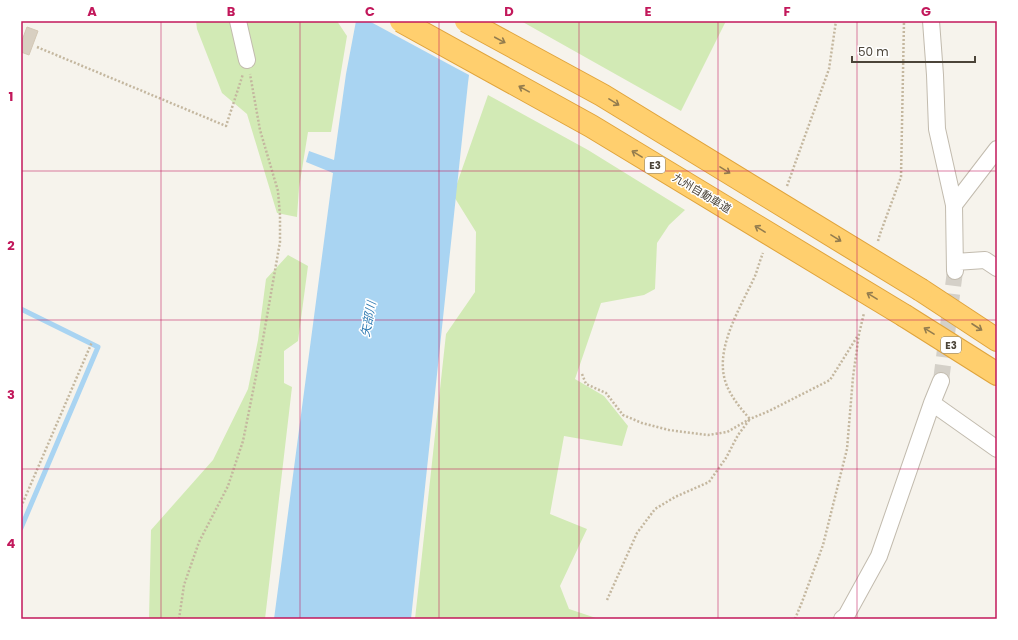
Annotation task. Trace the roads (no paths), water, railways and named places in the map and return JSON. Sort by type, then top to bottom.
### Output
[{"type":"highway","name":"九州自動車道","points":[[401,21],[591,126],[905,316],[997,374]]},
{"type":"highway","points":[[466,21],[602,95],[921,290],[997,340]]},
{"type":"street","points":[[238,21],[247,60]]},
{"type":"street","points":[[931,21],[937,130],[954,205],[955,266],[985,260],[997,268]]},
{"type":"street","points":[[954,205],[997,148]]},
{"type":"street","points":[[842,619],[846,616],[879,556],[941,381]]},
{"type":"street","points":[[932,403],[997,448]]},
{"type":"water","name":"矢部川","points":[[356,21],[476,21],[468,83],[411,619],[274,619],[333,173],[306,162],[309,151],[334,160],[346,74]]},
{"type":"waterway","points":[[21,309],[98,347],[21,528]]},
{"type":"tunnel","points":[[941,381],[955,271]]}]
